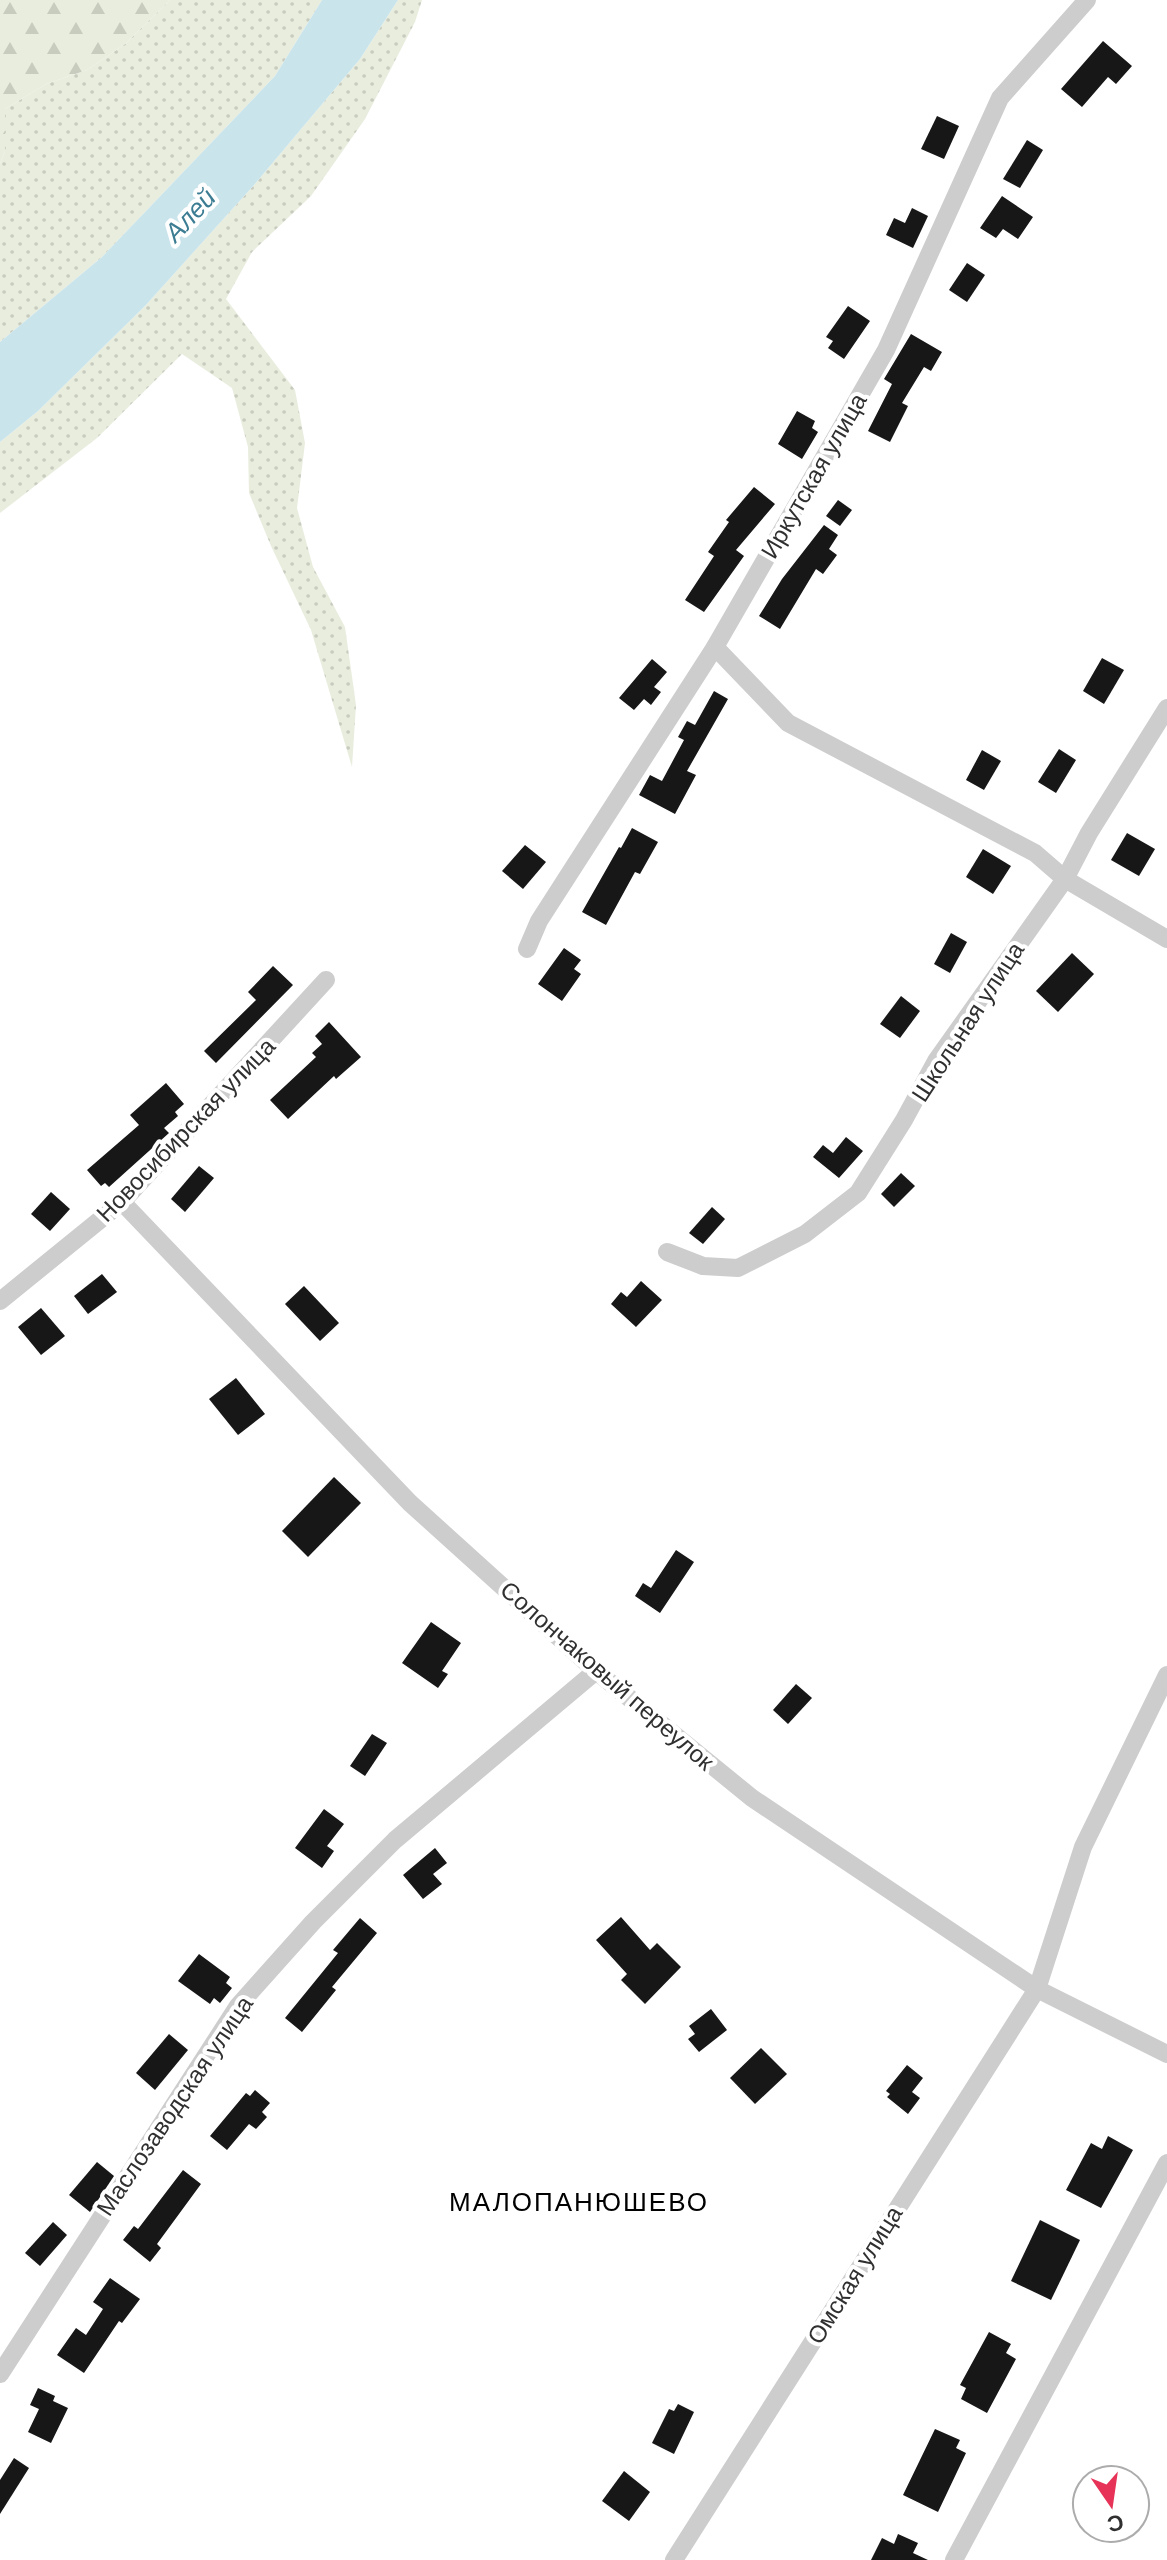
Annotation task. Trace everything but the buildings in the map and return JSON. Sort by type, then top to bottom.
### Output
[{"type":"street","name":"Иркутская улица","points":[[527,949],[539,921],[715,647],[886,350],[1000,98],[1087,0]]},
{"type":"street","points":[[715,647],[788,723],[1035,853],[1065,879],[1167,939]]},
{"type":"street","name":"Школьная улица","points":[[667,1252],[703,1266],[738,1268],[805,1234],[858,1193],[904,1120],[936,1061],[1065,879],[1089,833],[1167,708]]},
{"type":"street","name":"Новосибирская улица","points":[[0,1301],[122,1202],[326,980]]},
{"type":"street","name":"Солончаковый переулок","points":[[122,1202],[410,1503],[596,1671],[752,1798],[1037,1989],[1167,2054]]},
{"type":"street","name":"Маслозаводская улица","points":[[0,2374],[238,2006],[313,1922],[395,1840],[596,1671]]},
{"type":"street","name":"Омская улица","points":[[674,2560],[1037,1989],[1083,1847],[1167,1675]]},
{"type":"street","points":[[954,2560],[1167,2163]]},
{"type":"green space","points":[[0,0],[170,0],[125,44],[87,70],[46,84],[5,109],[5,151],[0,164]]},
{"type":"green space","points":[[170,0],[322,0],[275,76],[102,257],[0,342],[0,164],[5,151],[5,109],[46,84],[87,70],[125,44]]},
{"type":"green space","points":[[398,0],[422,0],[415,22],[365,119],[311,196],[252,252],[226,299],[295,390],[305,443],[297,508],[313,567],[345,627],[356,705],[352,767],[311,630],[249,493],[248,447],[232,388],[182,354],[97,438],[0,513],[0,442],[38,411],[145,306],[254,185],[360,59]]},
{"type":"water","name":"Алей","points":[[322,0],[398,0],[360,59],[254,185],[145,306],[38,411],[0,442],[0,342],[102,257],[275,76]]},
{"type":"district","name":"МАЛОПАНЮШЕВО","points":[[579,2202]]}]
